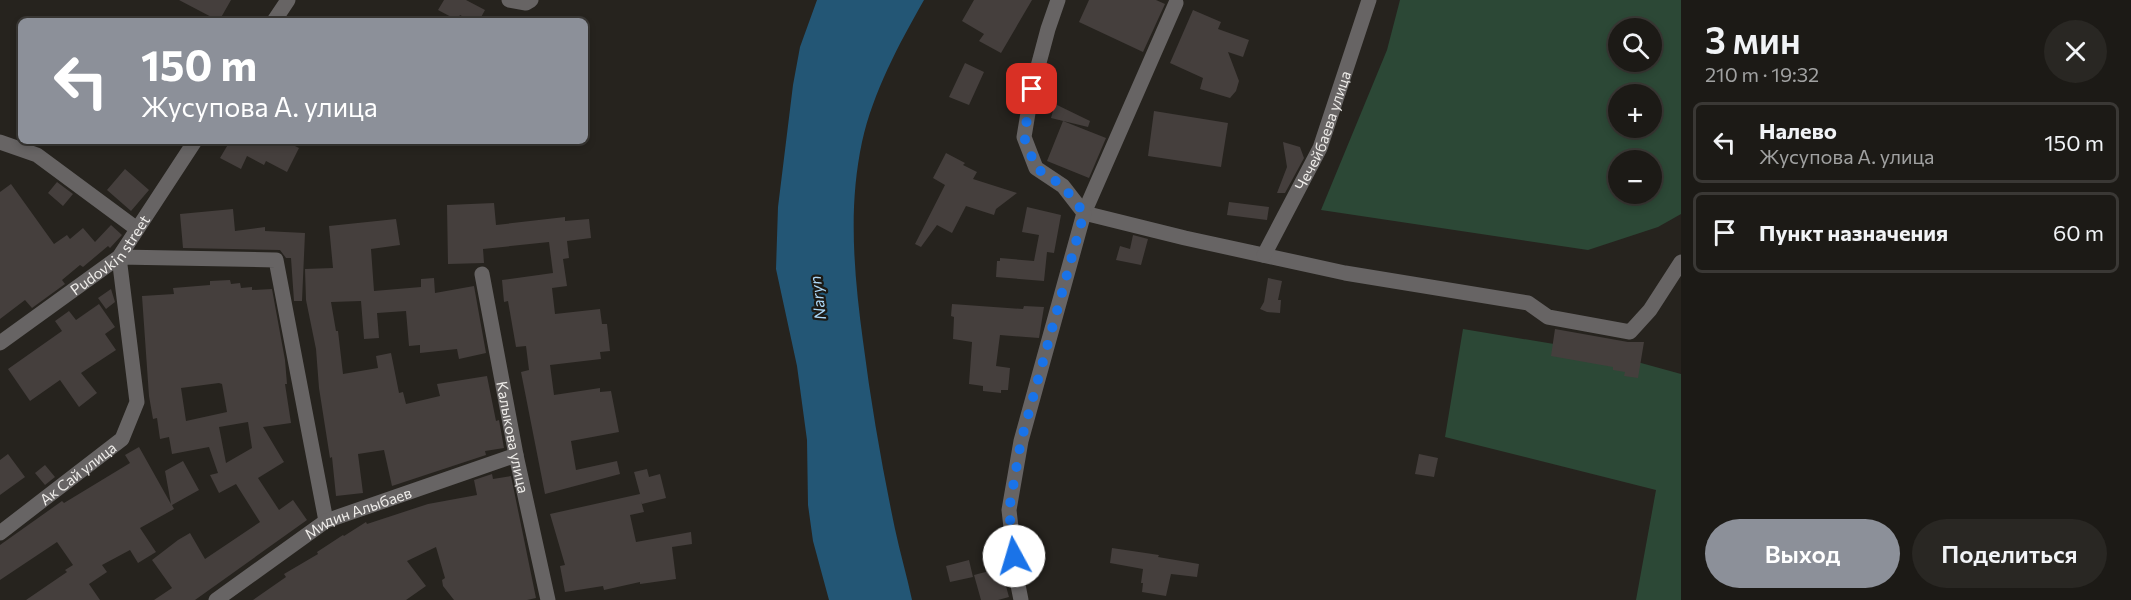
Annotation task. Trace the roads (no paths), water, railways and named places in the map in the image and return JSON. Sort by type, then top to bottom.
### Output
[{"type":"street","points":[[276,18],[288,0]]},
{"type":"street","points":[[509,0],[517,3],[526,3],[531,0]]},
{"type":"street","points":[[1058,0],[1032,89],[1024,137],[1036,168],[1063,186],[1084,213],[1345,273],[1528,303],[1548,317],[1630,332],[1650,310],[1681,262]]},
{"type":"street","name":"Чечейбаева улица","points":[[1264,255],[1320,148],[1369,0]]},
{"type":"street","points":[[1021,600],[1009,510],[1021,441],[1084,213],[1176,3]]},
{"type":"street","points":[[0,142],[37,155],[137,229]]},
{"type":"street","name":"Pudovkin street","points":[[0,344],[119,257],[193,144]]},
{"type":"street","points":[[119,257],[276,261],[326,521]]},
{"type":"street","name":"Ак Сай улица","points":[[0,533],[122,439],[137,402],[119,257]]},
{"type":"street","name":"Калыкова улица","points":[[482,274],[516,455],[548,600]]},
{"type":"street","name":"Мидин Алыбаев","points":[[216,600],[326,521],[516,455]]},
{"type":"water","name":"Naryn","points":[[817,0],[924,0],[888,69],[867,123],[858,167],[854,216],[857,291],[877,435],[890,506],[912,600],[829,600],[813,541],[808,505],[807,440],[797,366],[776,269],[778,207],[793,85],[800,47]]}]
